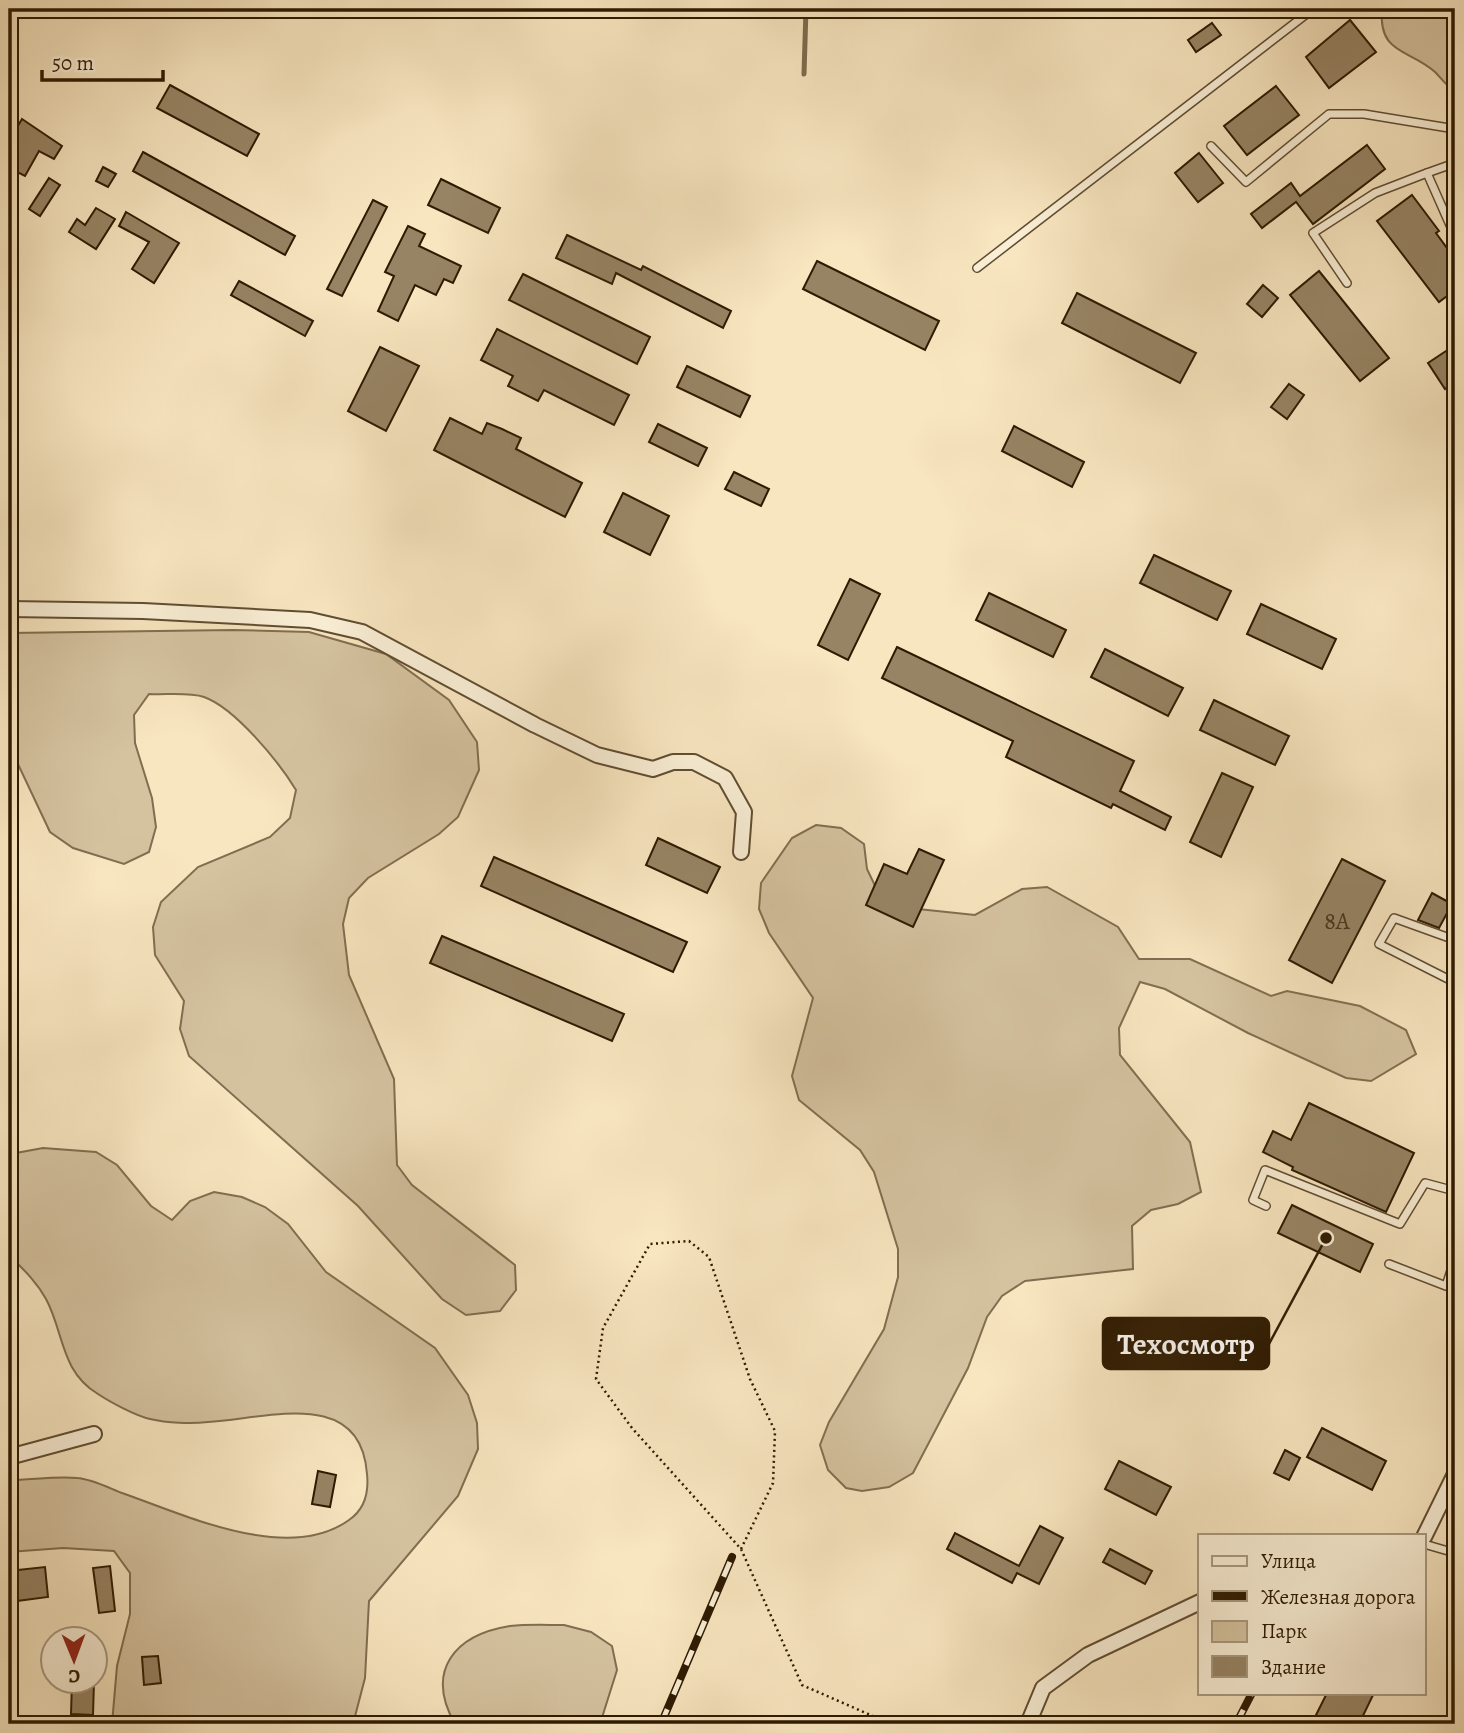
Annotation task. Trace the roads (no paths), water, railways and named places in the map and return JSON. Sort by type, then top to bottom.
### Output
[{"type":"street","points":[[9,609],[143,611],[310,620],[362,632],[535,725],[597,755],[653,769],[673,762],[694,762],[725,778],[744,812],[741,852]]},
{"type":"street","points":[[9,1457],[94,1434]]},
{"type":"street","points":[[1425,1534],[1455,1474]]},
{"type":"street","points":[[1028,1724],[1043,1688],[1088,1655],[1198,1603]]},
{"type":"lane","points":[[977,268],[1313,9]]},
{"type":"lane","points":[[1211,146],[1246,182],[1329,114],[1364,114],[1455,129]]},
{"type":"lane","points":[[1347,283],[1313,233],[1375,193],[1455,163]]},
{"type":"lane","points":[[1427,173],[1450,225],[1455,229]]},
{"type":"lane","points":[[1450,980],[1379,944],[1394,918],[1455,940]]},
{"type":"lane","points":[[1266,1206],[1253,1200],[1265,1170],[1400,1224],[1425,1183],[1455,1191]]},
{"type":"lane","points":[[1446,1286],[1455,1258]]},
{"type":"lane","points":[[1388,1264],[1455,1290]]},
{"type":"lane","points":[[1426,1545],[1455,1553]]},
{"type":"waterway","points":[[804,74],[806,9]]},
{"type":"railway","points":[[661,1724],[732,1557]]},
{"type":"railway","points":[[1236,1724],[1251,1694]]},
{"type":"place","name":"Техосмотр","points":[[1326,1238]]}]
